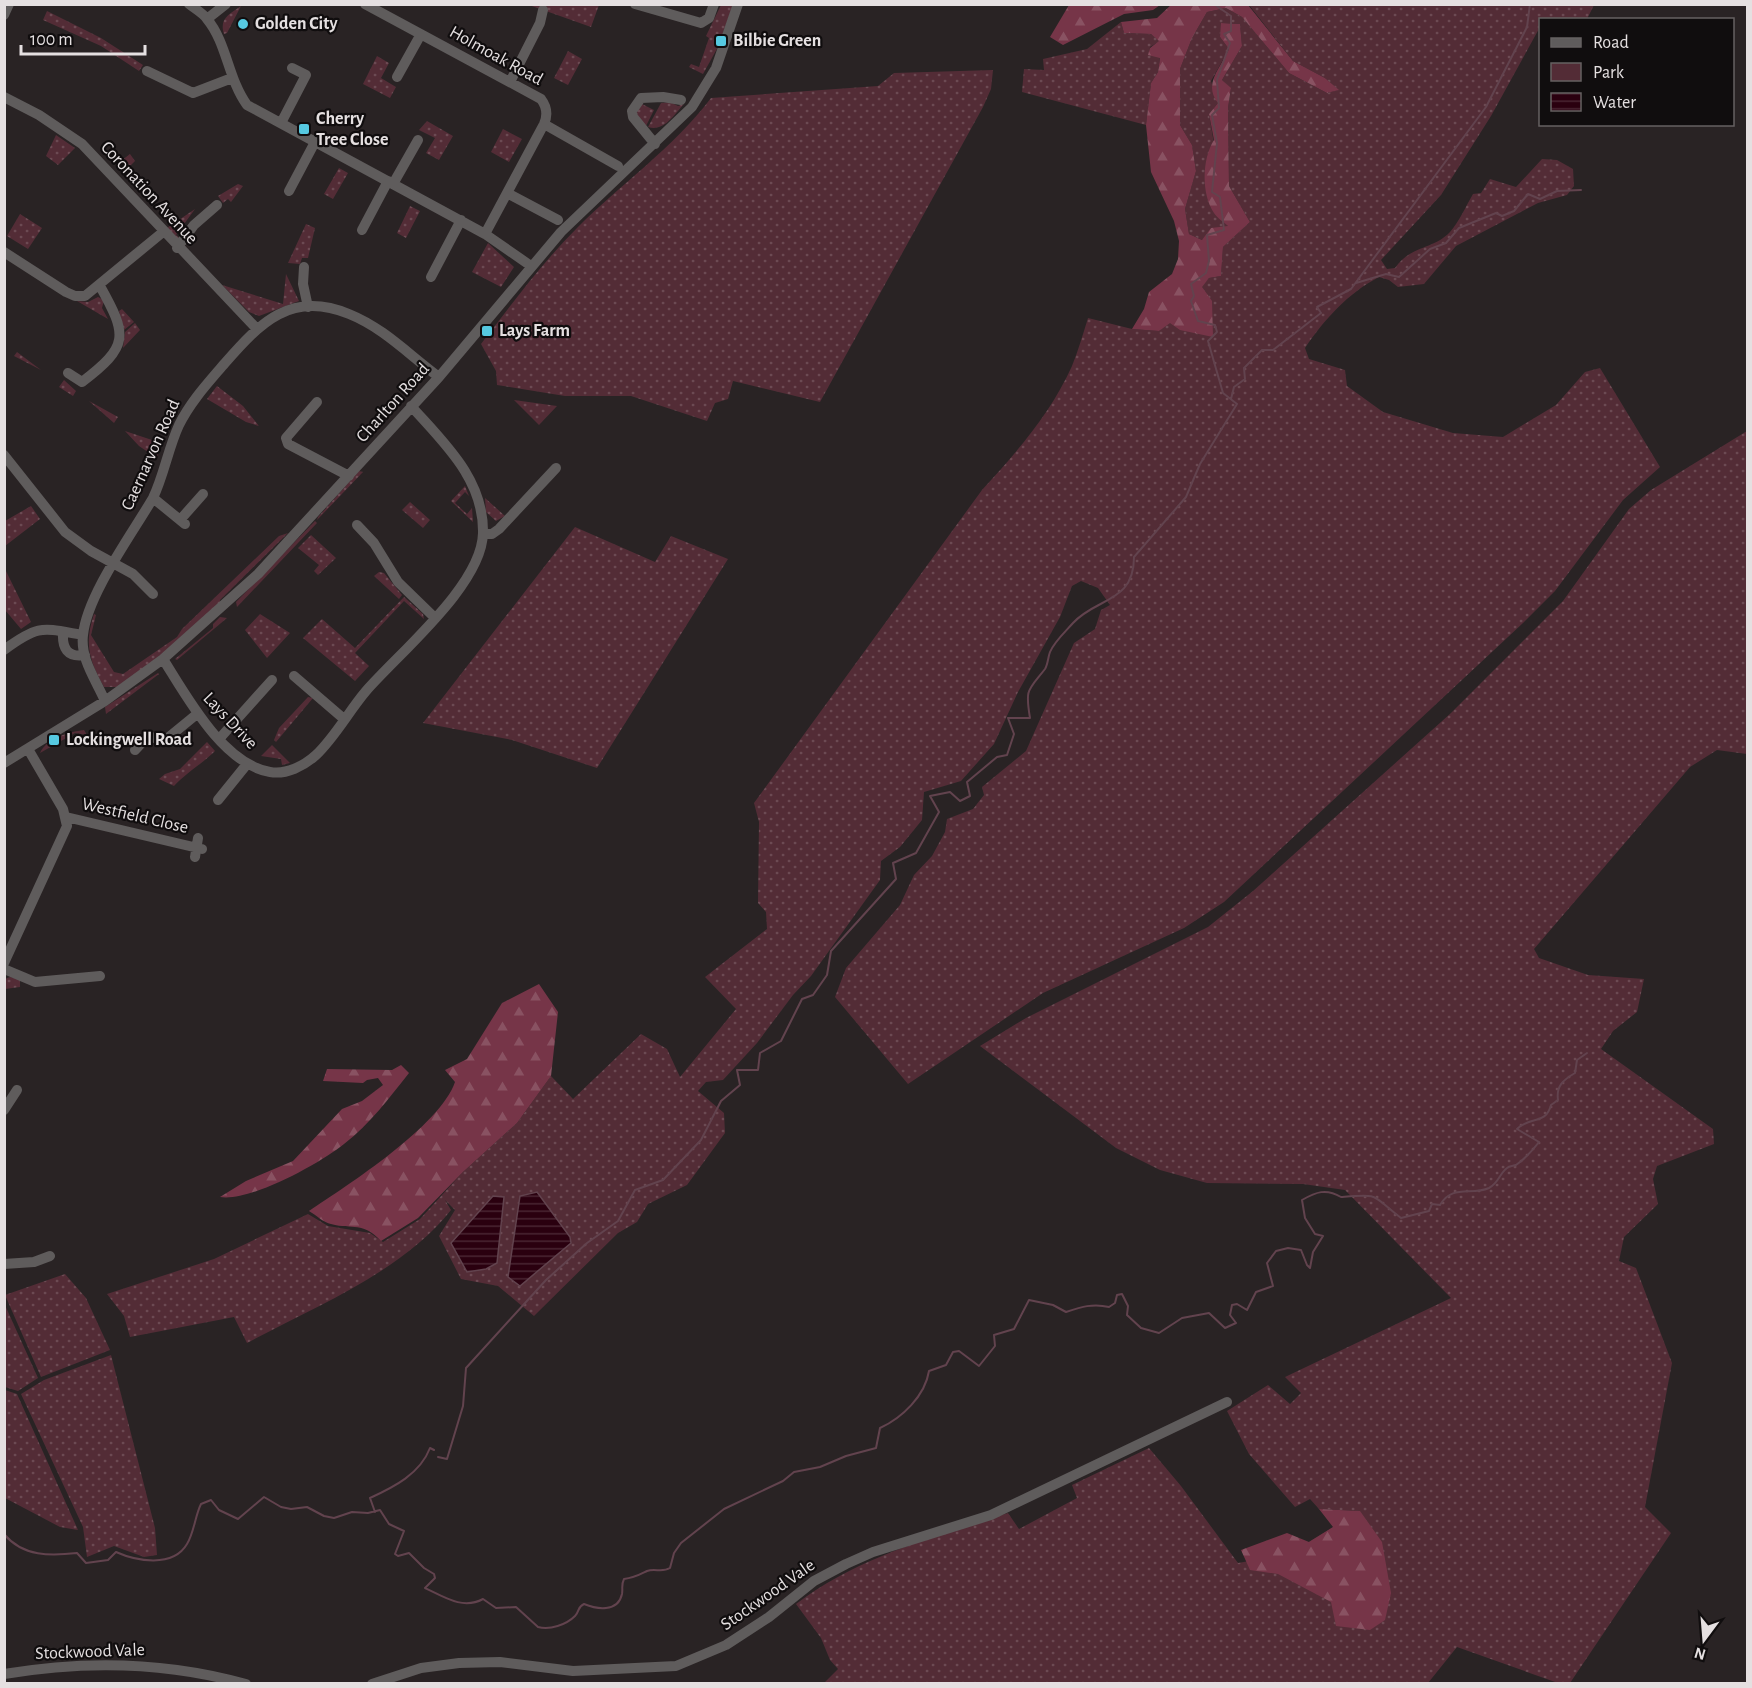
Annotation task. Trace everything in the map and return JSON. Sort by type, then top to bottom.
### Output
[{"type":"street","points":[[4,15],[9,4]]},
{"type":"street","points":[[189,4],[207,19],[217,37],[232,78],[248,105],[461,220],[531,266]]},
{"type":"street","points":[[207,19],[226,4]]},
{"type":"street","name":"Holmoak Road","points":[[365,4],[541,99],[547,111],[544,124]]},
{"type":"street","points":[[635,4],[701,23],[709,18],[714,4]]},
{"type":"street","name":"Charlton Road","points":[[4,763],[105,701],[163,659],[258,574],[439,377],[531,266],[583,209],[680,120],[705,88],[716,68],[738,4]]},
{"type":"street","points":[[510,82],[540,23],[543,10]]},
{"type":"street","points":[[397,77],[421,34]]},
{"type":"street","points":[[281,123],[306,75],[292,68]]},
{"type":"street","points":[[147,71],[193,93],[232,78]]},
{"type":"street","name":"Coronation Avenue","points":[[4,97],[39,115],[82,144],[177,248],[256,328]]},
{"type":"street","points":[[655,144],[633,117],[637,103],[641,98],[650,97],[681,100]]},
{"type":"street","points":[[485,234],[544,124],[618,166]]},
{"type":"street","points":[[362,230],[418,140]]},
{"type":"street","points":[[289,191],[315,142]]},
{"type":"street","points":[[507,192],[558,220]]},
{"type":"street","points":[[177,248],[194,225],[217,205]]},
{"type":"street","points":[[431,277],[461,220]]},
{"type":"street","points":[[5,253],[75,296],[85,296],[163,232]]},
{"type":"street","points":[[304,267],[303,284],[308,306]]},
{"type":"street","points":[[68,373],[82,382],[103,366],[118,345],[121,329],[100,286]]},
{"type":"street","name":"Caernarvon Road","points":[[82,635],[91,608],[153,498],[174,437],[187,410],[198,393],[256,328],[278,314],[308,306],[348,313],[374,327],[439,377]]},
{"type":"street","points":[[317,402],[289,432],[286,438],[288,444],[349,476]]},
{"type":"street","name":"Lays Drive","points":[[163,659],[197,714],[247,764],[273,773],[301,766],[316,755],[344,719],[458,592],[470,573],[480,550],[483,534],[476,489],[451,451],[411,406]]},
{"type":"street","points":[[4,455],[65,532],[91,551],[115,562],[133,574],[153,594]]},
{"type":"street","points":[[483,534],[492,534],[499,529],[556,468]]},
{"type":"street","points":[[153,498],[182,522],[203,494]]},
{"type":"street","points":[[357,525],[374,543],[398,582],[434,617]]},
{"type":"street","points":[[4,650],[32,631],[42,629],[82,635],[85,655],[105,701]]},
{"type":"street","points":[[63,632],[63,647],[66,652],[74,656],[85,655]]},
{"type":"street","points":[[294,676],[305,690],[344,719]]},
{"type":"street","points":[[220,738],[272,680]]},
{"type":"street","points":[[135,750],[148,736],[164,741],[197,714]]},
{"type":"street","points":[[4,963],[66,834],[66,817],[28,749]]},
{"type":"street","points":[[218,800],[247,764]]},
{"type":"street","name":"Westfield Close","points":[[66,817],[198,848]]},
{"type":"street","points":[[4,969],[35,982],[100,976]]},
{"type":"street","points":[[6,1104],[17,1090]]},
{"type":"street","points":[[4,1264],[34,1262],[50,1256]]},
{"type":"street","name":"Stockwood Vale","points":[[372,1683],[421,1668],[459,1663],[500,1662],[573,1671],[676,1666],[689,1662],[742,1636],[813,1581],[846,1564],[873,1552],[991,1515],[1227,1402]]},
{"type":"street","name":"Stockwood Vale","points":[[4,1674],[77,1665],[134,1664],[179,1669],[246,1683]]},
{"type":"green space","points":[[1172,4],[1248,5],[1293,61],[1325,78],[1339,90],[1327,93],[1289,73],[1242,17],[1226,8],[1207,12],[1192,38],[1180,69],[1180,125],[1192,145],[1196,171],[1185,209],[1189,234],[1202,240],[1211,228],[1228,226],[1215,215],[1210,205],[1205,187],[1205,166],[1214,140],[1209,114],[1218,103],[1212,89],[1214,76],[1229,49],[1220,37],[1221,23],[1240,24],[1242,46],[1222,80],[1231,88],[1228,108],[1229,186],[1250,222],[1223,247],[1221,276],[1209,278],[1202,287],[1212,301],[1213,337],[1180,330],[1170,323],[1159,331],[1132,329],[1144,309],[1149,292],[1172,274],[1178,259],[1179,241],[1174,221],[1151,172],[1146,125],[1151,83],[1158,72],[1160,58],[1148,55],[1150,48],[1159,41],[1151,34],[1124,33],[1121,22],[1157,18]]},
{"type":"green space","points":[[529,5],[599,5],[591,27]]},
{"type":"green space","points":[[721,5],[733,5],[718,47],[703,74],[689,67],[691,64],[699,67],[709,38],[706,36]]},
{"type":"green space","points":[[1069,5],[1160,5],[1153,10],[1124,14],[1063,45],[1050,37]]},
{"type":"green space","points":[[1249,5],[1594,5],[1588,18],[1539,18],[1539,29],[1491,116],[1441,195],[1381,260],[1387,269],[1395,268],[1408,255],[1443,238],[1456,224],[1473,194],[1481,193],[1490,179],[1516,187],[1542,159],[1557,160],[1573,169],[1574,186],[1567,195],[1538,203],[1456,246],[1424,284],[1398,287],[1389,280],[1379,277],[1368,283],[1338,308],[1305,348],[1309,359],[1345,370],[1347,386],[1383,412],[1453,433],[1503,437],[1556,405],[1585,372],[1600,368],[1660,467],[1623,500],[1555,591],[1224,902],[1184,928],[1043,993],[908,1084],[835,997],[846,968],[900,905],[914,875],[932,856],[945,832],[947,819],[973,809],[984,795],[982,787],[1026,751],[1074,643],[1095,629],[1101,610],[1110,605],[1098,588],[1081,581],[1072,586],[1060,617],[1018,692],[994,744],[961,781],[924,792],[922,820],[900,847],[881,861],[880,880],[811,976],[793,995],[757,1043],[723,1080],[706,1082],[698,1091],[724,1113],[725,1133],[687,1185],[648,1204],[637,1222],[618,1233],[534,1316],[498,1286],[461,1279],[439,1236],[455,1210],[445,1200],[451,1210],[408,1252],[356,1286],[247,1343],[234,1317],[130,1337],[124,1316],[107,1294],[214,1259],[308,1214],[328,1226],[370,1233],[383,1242],[420,1219],[463,1172],[517,1123],[551,1076],[573,1099],[641,1034],[667,1049],[680,1077],[736,1009],[705,977],[767,929],[766,912],[758,903],[759,822],[754,803],[982,490],[1020,447],[1043,416],[1072,366],[1088,318],[1132,329],[1159,331],[1209,278],[1221,276],[1223,247],[1250,222],[1229,186],[1228,108],[1231,89],[1222,80],[1242,46],[1240,24],[1222,23],[1220,37],[1229,49],[1211,81],[1218,103],[1209,114],[1228,227],[1202,240],[1189,234],[1185,209],[1196,171],[1192,145],[1180,125],[1180,69],[1192,38],[1207,12],[1226,8],[1242,17],[1289,73],[1327,93],[1338,90],[1325,78],[1293,61]],"holes":[[[537,1193],[570,1237],[519,1286],[508,1277]]]},
{"type":"green space","points":[[241,6],[227,33],[224,34],[224,21],[229,14]]},
{"type":"green space","points":[[47,11],[101,38],[143,65],[139,71],[101,46],[43,20]]},
{"type":"green space","points":[[1121,22],[1124,33],[1151,34],[1160,41],[1150,47],[1149,54],[1160,57],[1158,72],[1151,83],[1146,125],[1022,92],[1024,69],[1044,70],[1043,59],[1087,49]]},
{"type":"green space","points":[[568,51],[582,59],[568,85],[554,78]]},
{"type":"green space","points":[[377,56],[389,63],[381,78],[396,87],[390,98],[363,84]]},
{"type":"green space","points":[[993,70],[991,89],[983,107],[820,402],[733,381],[728,399],[715,403],[707,421],[631,396],[565,396],[497,385],[496,371],[481,344],[564,242],[680,134],[711,98],[878,86],[894,73]]},
{"type":"green space","points":[[670,102],[678,106],[684,104],[664,125],[648,127],[661,103]]},
{"type":"green space","points":[[642,104],[654,110],[645,128],[637,119],[636,109]]},
{"type":"green space","points":[[427,121],[453,136],[439,160],[426,153],[435,138],[419,130]]},
{"type":"green space","points":[[503,129],[522,139],[509,162],[491,152]]},
{"type":"green space","points":[[56,135],[75,148],[58,165],[46,156]]},
{"type":"green space","points":[[130,154],[135,161],[124,172],[117,164]]},
{"type":"green space","points":[[339,168],[348,173],[333,199],[324,194]]},
{"type":"green space","points":[[238,184],[243,186],[231,202],[228,199],[223,203],[218,196]]},
{"type":"green space","points":[[410,206],[420,211],[406,238],[397,233]]},
{"type":"green space","points":[[195,209],[176,235],[181,240],[178,240],[167,228]]},
{"type":"green space","points":[[20,214],[42,228],[28,249],[7,236]]},
{"type":"green space","points":[[306,224],[315,228],[308,258],[302,258],[300,264],[288,263]]},
{"type":"green space","points":[[488,243],[514,267],[501,287],[472,272]]},
{"type":"green space","points":[[286,274],[299,301],[259,316],[249,312],[222,285],[283,304]]},
{"type":"green space","points":[[98,297],[104,300],[102,308],[108,319],[77,301],[88,302]]},
{"type":"green space","points":[[122,309],[134,322],[124,330],[119,311]]},
{"type":"green space","points":[[135,323],[140,330],[123,348],[125,332]]},
{"type":"green space","points":[[17,352],[41,370],[14,356]]},
{"type":"green space","points":[[64,380],[76,391],[73,396],[59,387]]},
{"type":"green space","points":[[217,386],[243,406],[259,426],[246,422],[207,399]]},
{"type":"green space","points":[[514,400],[557,406],[539,425]]},
{"type":"green space","points":[[89,401],[118,417],[114,423]]},
{"type":"green space","points":[[125,431],[161,443],[157,458],[139,446]]},
{"type":"green space","points":[[1747,431],[1747,754],[1717,750],[1690,767],[1534,949],[1539,958],[1588,975],[1644,979],[1637,1012],[1613,1031],[1601,1049],[1713,1129],[1714,1144],[1657,1166],[1653,1179],[1658,1204],[1624,1237],[1619,1261],[1636,1268],[1672,1363],[1645,1507],[1671,1533],[1570,1683],[1558,1683],[1457,1647],[1428,1683],[824,1683],[838,1669],[830,1660],[821,1638],[796,1604],[845,1573],[925,1540],[1008,1513],[1019,1529],[1077,1498],[1072,1485],[1149,1448],[1181,1486],[1238,1563],[1289,1554],[1360,1511],[1319,1509],[1310,1499],[1295,1507],[1249,1454],[1227,1411],[1268,1385],[1290,1404],[1301,1393],[1285,1377],[1451,1298],[1345,1190],[1303,1184],[1207,1183],[1160,1170],[1116,1148],[980,1046],[1026,1018],[1208,927],[1253,891],[1451,713],[1563,601],[1629,509],[1651,490]]},
{"type":"green space","points":[[359,471],[363,472],[317,520],[318,517]]},
{"type":"green space","points":[[465,486],[469,496],[465,492],[455,503],[467,514],[472,508],[473,522],[451,501]]},
{"type":"green space","points":[[485,498],[505,516],[496,521],[486,512]]},
{"type":"green space","points":[[410,502],[430,520],[423,528],[402,510]]},
{"type":"green space","points":[[31,506],[40,519],[5,546],[5,521]]},
{"type":"green space","points":[[315,521],[317,523],[237,607],[236,602]]},
{"type":"green space","points":[[575,527],[655,562],[671,536],[728,559],[597,768],[512,740],[423,723]]},
{"type":"green space","points":[[288,533],[220,600],[220,604],[178,643],[117,687],[104,687],[90,652],[89,634],[94,614],[96,615],[91,635],[114,672],[123,674],[177,637],[182,629],[279,536]]},
{"type":"green space","points":[[311,535],[336,558],[318,575],[314,571],[319,565],[298,548]]},
{"type":"green space","points":[[5,569],[31,622],[21,629],[5,610]]},
{"type":"green space","points":[[379,572],[384,573],[402,595],[399,599],[374,576]]},
{"type":"green space","points":[[404,597],[423,614],[424,619],[404,601],[355,653],[369,666],[355,681],[303,638],[322,619],[355,648]]},
{"type":"green space","points":[[260,614],[290,633],[267,658],[245,630]]},
{"type":"green space","points":[[220,617],[227,618],[177,660],[175,659],[213,628],[213,624]]},
{"type":"green space","points":[[159,674],[106,714],[105,707]]},
{"type":"green space","points":[[308,697],[313,698],[276,742],[274,740],[279,728]]},
{"type":"green space","points":[[84,730],[87,735],[75,733],[40,753],[53,740],[65,734]]},
{"type":"green space","points":[[207,742],[215,751],[174,786],[159,779],[165,774],[180,769]]},
{"type":"green space","points":[[272,745],[290,763],[282,765],[281,759],[261,756]]},
{"type":"green space","points":[[10,977],[20,979],[20,987],[5,989],[5,979]]},
{"type":"green space","points":[[539,984],[558,1012],[551,1076],[517,1123],[463,1172],[418,1218],[381,1241],[363,1228],[328,1223],[309,1211],[391,1153],[431,1117],[446,1099],[455,1082],[445,1070],[467,1059],[502,1003]]},
{"type":"green space","points":[[401,1065],[409,1073],[371,1119],[333,1152],[302,1171],[266,1188],[249,1194],[220,1197],[246,1181],[293,1161],[342,1109],[362,1101],[383,1085],[378,1078],[363,1083],[323,1081],[327,1069],[392,1070]]},
{"type":"green space","points":[[65,1274],[86,1298],[110,1350],[41,1377],[5,1295]]},
{"type":"green space","points":[[4,1303],[38,1378],[18,1391],[5,1387]]},
{"type":"green space","points":[[111,1355],[155,1528],[157,1555],[144,1557],[114,1546],[87,1557],[83,1527],[21,1394],[44,1380]]},
{"type":"green space","points":[[5,1390],[17,1394],[78,1530],[60,1527],[5,1498]]},
{"type":"green space","points":[[1319,1509],[1360,1511],[1382,1542],[1391,1593],[1385,1620],[1370,1630],[1336,1626],[1331,1602],[1278,1574],[1250,1570],[1241,1550],[1287,1533],[1309,1542],[1333,1527]]},
{"type":"water","points":[[537,1192],[570,1237],[571,1243],[520,1286],[508,1277],[520,1196]]},
{"type":"water","points":[[493,1196],[504,1197],[497,1263],[486,1269],[467,1272],[451,1243]]},
{"type":"waterway","points":[[438,1457],[447,1459],[463,1406],[466,1368],[546,1280],[587,1243],[618,1221],[635,1190],[663,1180],[701,1140],[721,1101],[740,1085],[737,1070],[758,1070],[760,1053],[781,1041],[802,999],[813,995],[827,975],[831,951],[896,879],[893,863],[916,853],[939,812],[930,796],[950,792],[960,801],[970,796],[967,782],[997,757],[1007,755],[1014,734],[1008,718],[1030,718],[1029,690],[1045,669],[1054,644],[1073,623],[1093,608],[1112,598],[1128,583],[1134,557],[1186,497],[1200,464],[1237,404],[1223,393],[1208,341],[1217,332],[1215,325],[1198,321],[1191,301],[1194,296],[1191,284],[1206,273],[1209,261],[1207,235],[1224,230],[1220,197],[1212,192],[1217,143],[1212,115],[1219,108],[1217,80],[1230,43],[1224,34],[1231,31],[1231,16],[1214,4]]},
{"type":"waterway","points":[[1231,399],[1234,387],[1245,379],[1244,368],[1262,350],[1273,350],[1321,313],[1317,307],[1351,289],[1486,107],[1527,27],[1530,4]]},
{"type":"waterway","points":[[1356,283],[1386,274],[1399,277],[1430,249],[1446,243],[1459,228],[1496,213],[1502,216],[1514,211],[1528,194],[1540,199],[1557,191],[1581,190]]},
{"type":"waterway","points":[[4,1534],[12,1542],[29,1551],[57,1555],[77,1553],[86,1563],[108,1560],[116,1552],[134,1558],[154,1560],[173,1557],[181,1552],[189,1540],[201,1504],[211,1500],[219,1510],[238,1519],[264,1497],[281,1507],[291,1509],[307,1507],[324,1516],[334,1518],[352,1512],[368,1513],[380,1510],[389,1524],[404,1531],[395,1554],[398,1556],[409,1553],[424,1568],[434,1574],[435,1578],[425,1588],[461,1603],[483,1599],[496,1608],[516,1607],[538,1627],[558,1626],[577,1614],[580,1606],[584,1604],[600,1608],[616,1604],[622,1594],[624,1579],[650,1570],[670,1568],[674,1553],[681,1543],[724,1509],[783,1481],[794,1472],[820,1467],[846,1456],[876,1448],[880,1428],[904,1412],[918,1397],[929,1371],[946,1365],[953,1352],[959,1351],[979,1366],[995,1346],[994,1335],[1014,1329],[1029,1300],[1053,1305],[1066,1312],[1082,1307],[1109,1307],[1115,1303],[1117,1295],[1122,1294],[1128,1306],[1127,1315],[1141,1328],[1159,1333],[1182,1318],[1209,1313],[1225,1328],[1236,1323],[1230,1315],[1232,1305],[1237,1304],[1247,1310],[1256,1292],[1273,1286],[1267,1263],[1276,1251],[1288,1248],[1301,1250],[1310,1268],[1313,1252],[1323,1236],[1315,1234],[1305,1218],[1302,1200],[1307,1197],[1326,1192],[1341,1197],[1374,1197],[1401,1218],[1429,1211],[1432,1204],[1440,1205],[1450,1195],[1489,1188],[1495,1184],[1504,1170],[1516,1165],[1539,1142],[1517,1129],[1541,1118],[1549,1111],[1551,1105],[1558,1100],[1561,1084],[1575,1073],[1577,1060],[1587,1053]]},
{"type":"waterway","points":[[375,1512],[370,1498],[405,1479],[420,1465],[430,1448],[434,1450]]},
{"type":"place","name":"Golden City","points":[[243,24]]},
{"type":"place","name":"Bilbie Green","points":[[721,41]]},
{"type":"place","name":"Cherry Tree Close","points":[[304,129]]},
{"type":"place","name":"Lays Farm","points":[[487,331]]},
{"type":"place","name":"Lockingwell Road","points":[[54,740]]}]
